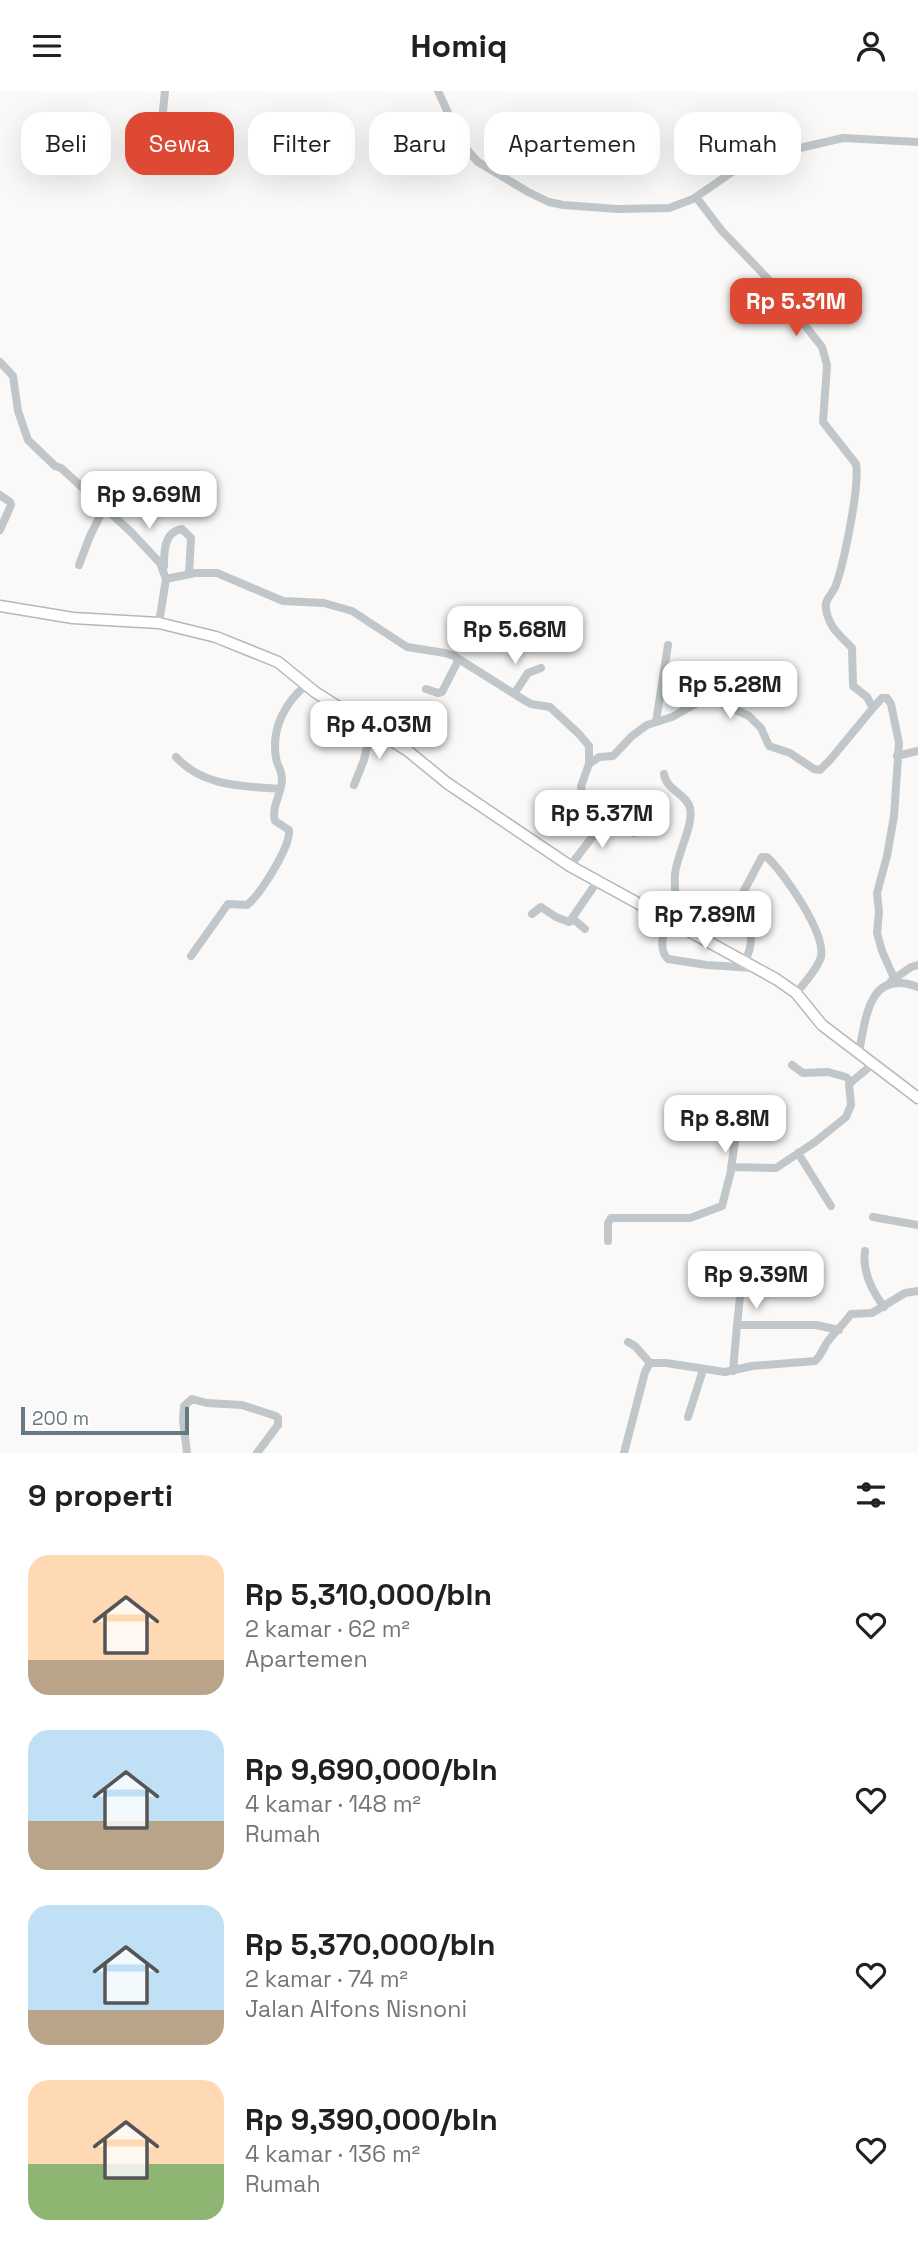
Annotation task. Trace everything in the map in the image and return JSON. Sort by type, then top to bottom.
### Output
[{"type":"main road","points":[[0,606],[73,618],[159,623],[205,634],[278,662],[306,685],[408,751],[447,783],[570,866],[757,968],[796,993],[822,1025],[918,1097]]},
{"type":"street","points":[[163,112],[165,91]]},
{"type":"street","points":[[438,91],[459,137],[473,156],[506,179],[549,202],[591,207],[676,207],[696,197],[748,162],[792,148],[843,138],[918,142]]},
{"type":"street","points":[[696,197],[722,231],[770,281],[824,352],[827,365],[822,422],[857,467],[855,495],[842,563],[836,588],[825,602],[825,607],[833,630],[851,647],[853,686],[867,697],[873,708]]},
{"type":"street","points":[[0,362],[13,376],[18,411],[28,440],[131,532],[164,569]]},
{"type":"street","points":[[0,495],[11,505],[0,530]]},
{"type":"street","points":[[79,565],[104,508]]},
{"type":"street","points":[[159,623],[166,579],[164,569],[167,540],[174,531],[182,529],[189,534],[192,543],[188,561],[189,574]]},
{"type":"street","points":[[166,579],[189,574],[217,573],[283,601],[330,604],[365,617],[407,646],[445,653],[531,704],[550,707],[589,746],[589,764],[580,790],[634,833]]},
{"type":"street","points":[[656,722],[668,645]]},
{"type":"street","points":[[426,689],[442,692],[459,659]]},
{"type":"street","points":[[514,694],[528,673],[541,668]]},
{"type":"street","points":[[191,956],[228,904],[247,905],[256,897],[290,837],[289,830],[275,821],[274,812],[282,773],[276,758],[278,725],[284,710],[306,685]]},
{"type":"street","points":[[589,764],[599,757],[614,756],[632,736],[647,725],[672,716],[708,697],[749,716],[761,728],[769,746],[790,753],[820,770],[831,761],[882,698],[889,700],[899,736],[894,816],[877,893],[879,943],[891,980]]},
{"type":"street","points":[[354,785],[364,760],[371,729]]},
{"type":"street","points":[[897,756],[918,751]]},
{"type":"street","points":[[176,757],[198,775],[218,783],[280,789]]},
{"type":"street","points":[[664,774],[669,786],[686,801],[690,809],[689,826],[681,843],[675,872],[676,907],[661,947],[667,959],[757,968]]},
{"type":"street","points":[[570,866],[614,816],[630,808],[648,815]]},
{"type":"street","points":[[730,917],[762,857],[766,856],[780,870],[797,896],[817,931],[821,949],[818,963],[796,993]]},
{"type":"street","points":[[572,921],[597,882]]},
{"type":"street","points":[[676,907],[688,906],[739,919],[750,932],[751,944],[745,962]]},
{"type":"street","points":[[532,914],[541,907],[556,917],[572,921],[585,929]]},
{"type":"street","points":[[859,1052],[867,1008],[875,995],[891,980],[918,965]]},
{"type":"street","points":[[891,980],[918,987]]},
{"type":"street","points":[[731,1168],[776,1168],[798,1153],[846,1117],[851,1105],[851,1082],[873,1064]]},
{"type":"street","points":[[792,1065],[803,1073],[828,1072],[846,1077],[851,1082]]},
{"type":"street","points":[[608,1241],[610,1218],[690,1218],[722,1206],[737,1130],[736,1105]]},
{"type":"street","points":[[798,1153],[831,1206]]},
{"type":"street","points":[[873,1217],[918,1226]]},
{"type":"street","points":[[865,1251],[864,1259],[870,1283],[884,1307]]},
{"type":"street","points":[[733,1371],[741,1287]]},
{"type":"street","points":[[628,1342],[650,1363],[703,1370],[733,1371],[752,1366],[816,1360],[851,1314],[872,1313],[905,1293],[918,1291]]},
{"type":"street","points":[[737,1325],[816,1325],[839,1330]]},
{"type":"street","points":[[624,1453],[645,1372],[650,1363]]},
{"type":"street","points":[[688,1417],[703,1370]]},
{"type":"street","points":[[187,1453],[184,1406],[192,1399],[242,1405],[276,1416],[278,1425],[257,1453]]}]
